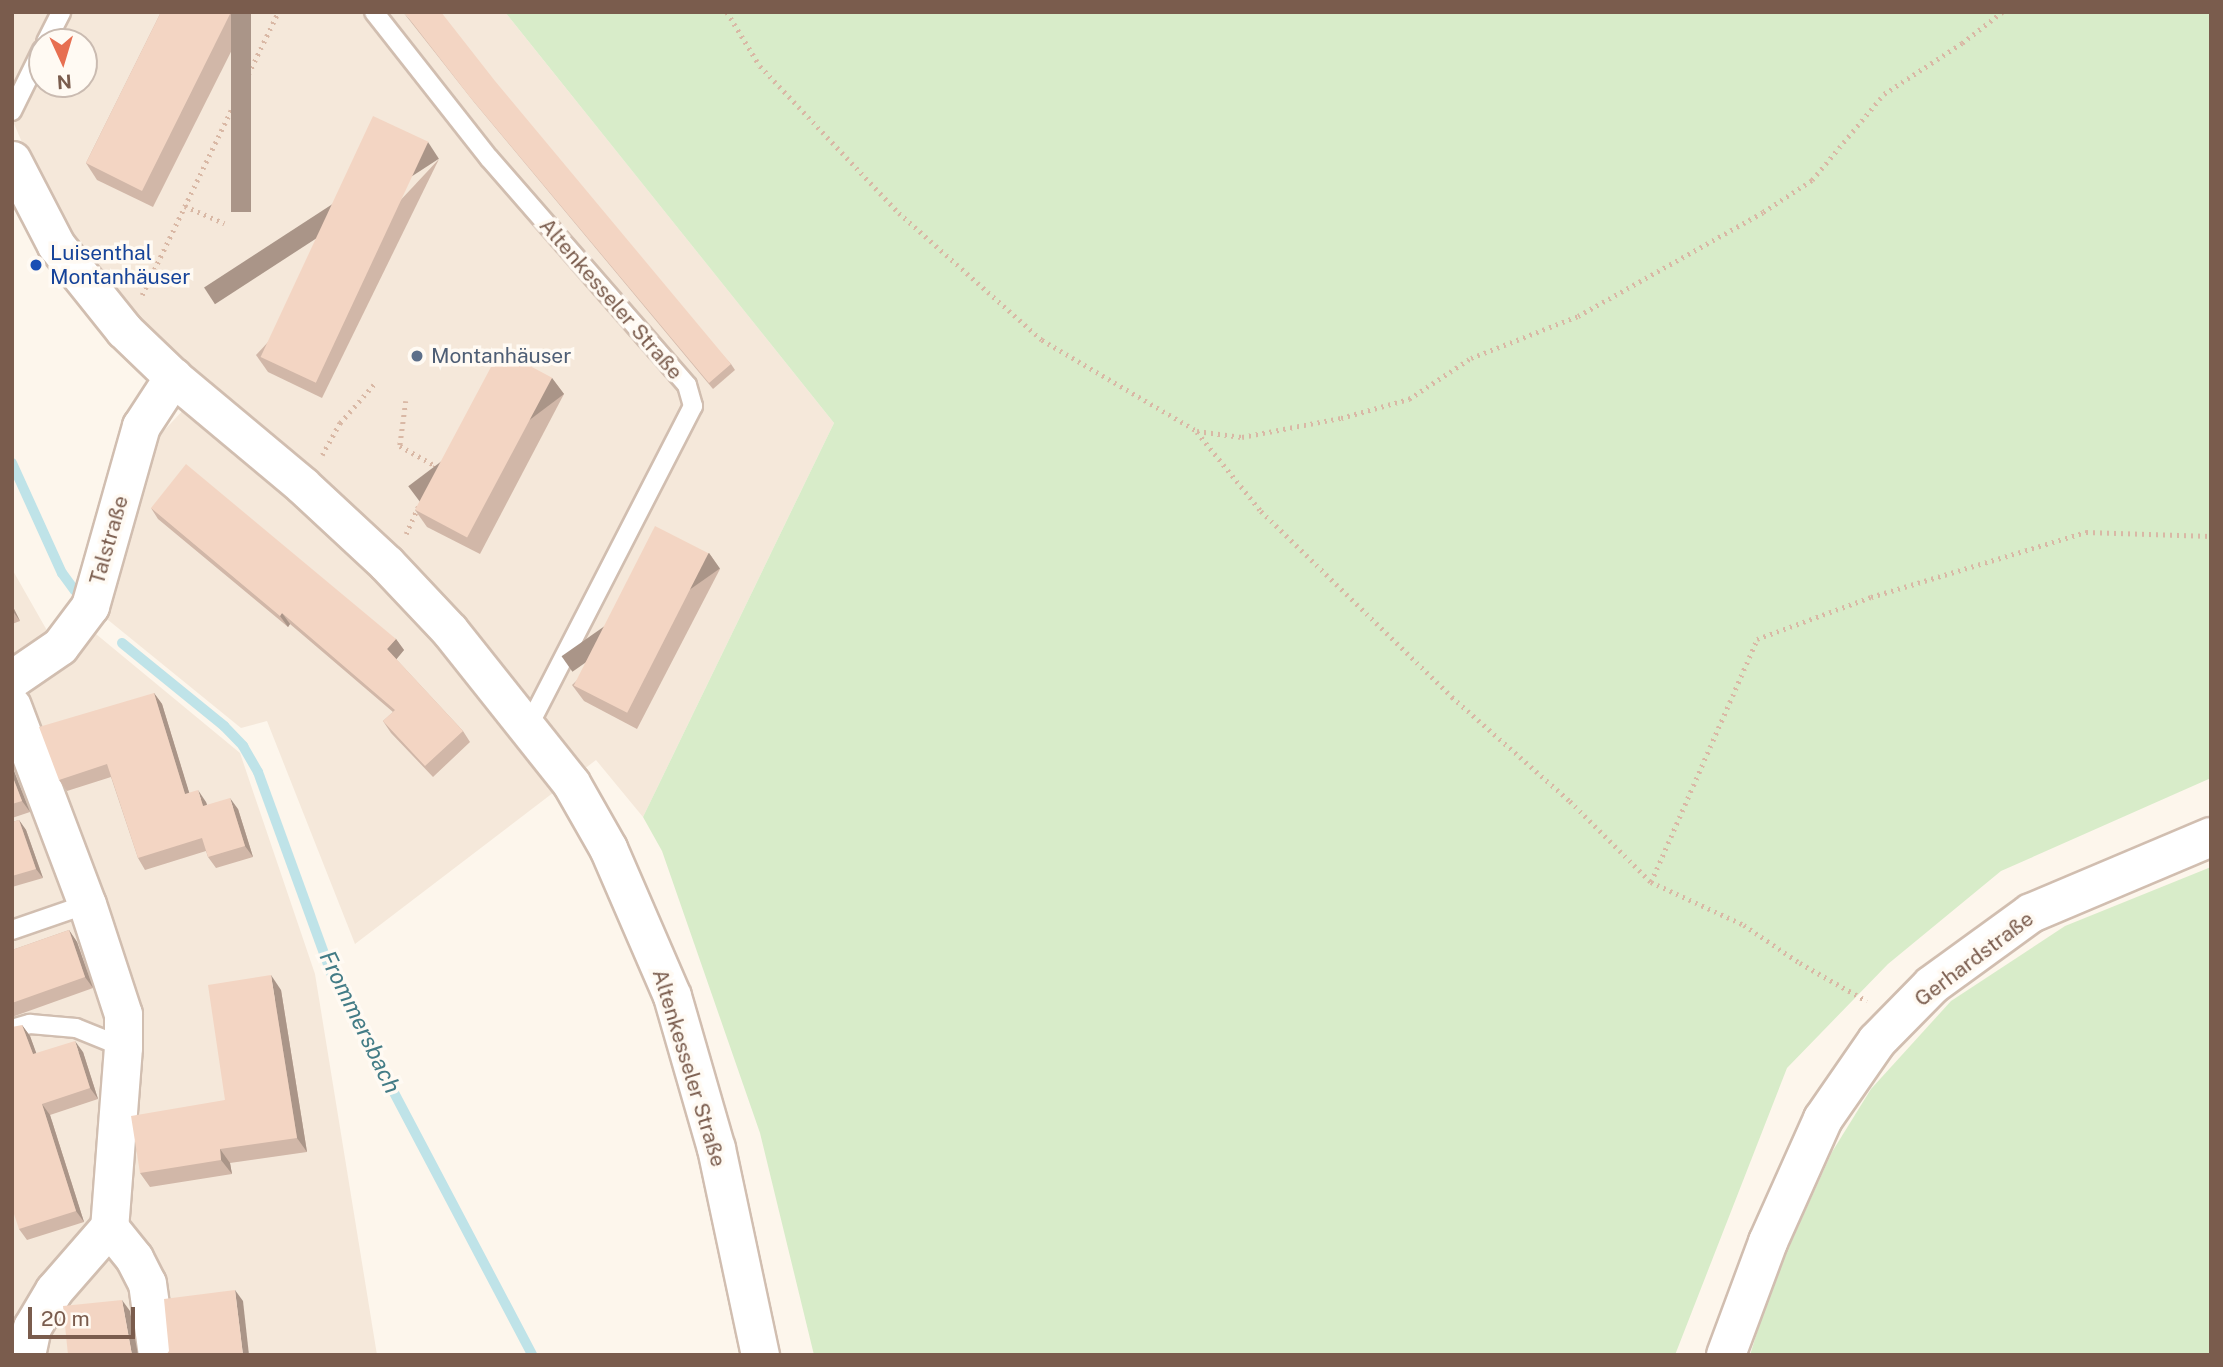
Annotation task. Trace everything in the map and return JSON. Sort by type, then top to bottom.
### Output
[{"type":"street","name":"Altenkesseler Straße","points":[[12,160],[56,244],[124,330],[173,377],[302,485],[386,563],[450,631],[570,783],[608,848],[672,996],[716,1149],[760,1355]]},
{"type":"street","name":"Talstraße","points":[[12,679],[60,646],[90,606],[141,426],[173,377]]},
{"type":"street","points":[[12,706],[87,904],[123,1014],[124,1047],[109,1227],[54,1290],[32,1327],[26,1355]]},
{"type":"street","name":"Gerhardstraße","points":[[1726,1355],[1768,1242],[1823,1119],[1877,1041],[1932,985],[2031,913],[2211,837]]},
{"type":"street","points":[[109,1227],[134,1258],[147,1283],[157,1355]]},
{"type":"lane","points":[[53,28],[61,12]]},
{"type":"lane","name":"Altenkesseler Straße","points":[[374,12],[489,158],[687,385],[693,407],[528,727]]},
{"type":"lane","points":[[12,111],[28,78]]},
{"type":"lane","points":[[12,930],[87,904]]},
{"type":"lane","points":[[12,1029],[30,1024],[76,1028],[124,1047]]},
{"type":"path","points":[[138,301],[278,12]]},
{"type":"path","points":[[727,12],[760,66],[909,222],[1042,340],[1197,431],[1261,511],[1452,697],[1570,800],[1651,882],[1744,925],[1800,963],[1863,997]]},
{"type":"path","points":[[1197,431],[1242,437],[1273,433],[1409,399],[1471,358],[1578,316],[1763,212],[1812,180],[1885,94],[1962,43],[2002,12]]},
{"type":"path","points":[[185,206],[224,223]]},
{"type":"path","points":[[328,447],[340,423],[376,383]]},
{"type":"path","points":[[405,536],[436,466],[400,446],[406,401]]},
{"type":"path","points":[[1651,882],[1757,639],[1871,597],[2086,532],[2211,536]]},
{"type":"shaded area","points":[[12,12],[505,12],[834,423],[643,817],[596,760],[355,944],[267,721],[241,728],[102,615],[155,440],[205,387],[110,293],[44,194],[12,119]]},
{"type":"shaded area","points":[[12,569],[49,634],[73,615],[240,753],[315,974],[377,1355],[12,1355]]},
{"type":"green space","points":[[505,12],[2211,12],[2211,778],[2001,871],[1888,964],[1787,1068],[1675,1355],[814,1355],[760,1133],[662,851],[643,817],[834,423]]},
{"type":"green space","points":[[2211,867],[2211,1355],[1750,1355],[1772,1284],[1832,1152],[1871,1089],[1951,1001],[2065,926]]},
{"type":"building","points":[[161,12],[231,12],[142,191],[86,163]]},
{"type":"building","points":[[404,12],[441,12],[495,81],[731,364],[709,383],[470,97]]},
{"type":"building","points":[[373,116],[428,142],[316,383],[261,357]]},
{"type":"building","points":[[500,350],[552,378],[467,538],[415,510]]},
{"type":"building","points":[[186,464],[396,639],[387,649],[463,731],[425,766],[383,721],[395,710],[282,613],[280,616],[151,508]]},
{"type":"building","points":[[655,526],[708,553],[627,713],[574,685]]},
{"type":"building","points":[[154,693],[185,794],[198,790],[203,806],[230,798],[245,846],[208,857],[202,838],[138,858],[107,764],[59,780],[39,727]]},
{"type":"building","points":[[12,775],[22,801],[12,804]]},
{"type":"building","points":[[19,820],[36,869],[12,876],[12,822]]},
{"type":"building","points":[[69,930],[85,977],[12,1003],[12,950]]},
{"type":"building","points":[[271,975],[297,1138],[220,1149],[221,1160],[140,1173],[131,1116],[225,1100],[208,985]]},
{"type":"building","points":[[22,1025],[33,1054],[75,1041],[90,1088],[42,1104],[76,1211],[19,1229],[12,1208],[12,1027]]},
{"type":"building","points":[[235,1290],[243,1355],[166,1355],[169,1351],[164,1299]]},
{"type":"building","points":[[122,1300],[132,1355],[68,1355],[63,1306]]},
{"type":"waterway","name":"Frommersbach","points":[[12,463],[62,573],[75,591]]},
{"type":"waterway","name":"Frommersbach","points":[[122,643],[224,726],[243,746],[258,772],[332,975],[532,1355]]},
{"type":"place","name":"Luisenthal Montanhäuser","points":[[36,265]]},
{"type":"place","name":"Montanhäuser","points":[[417,356]]}]
